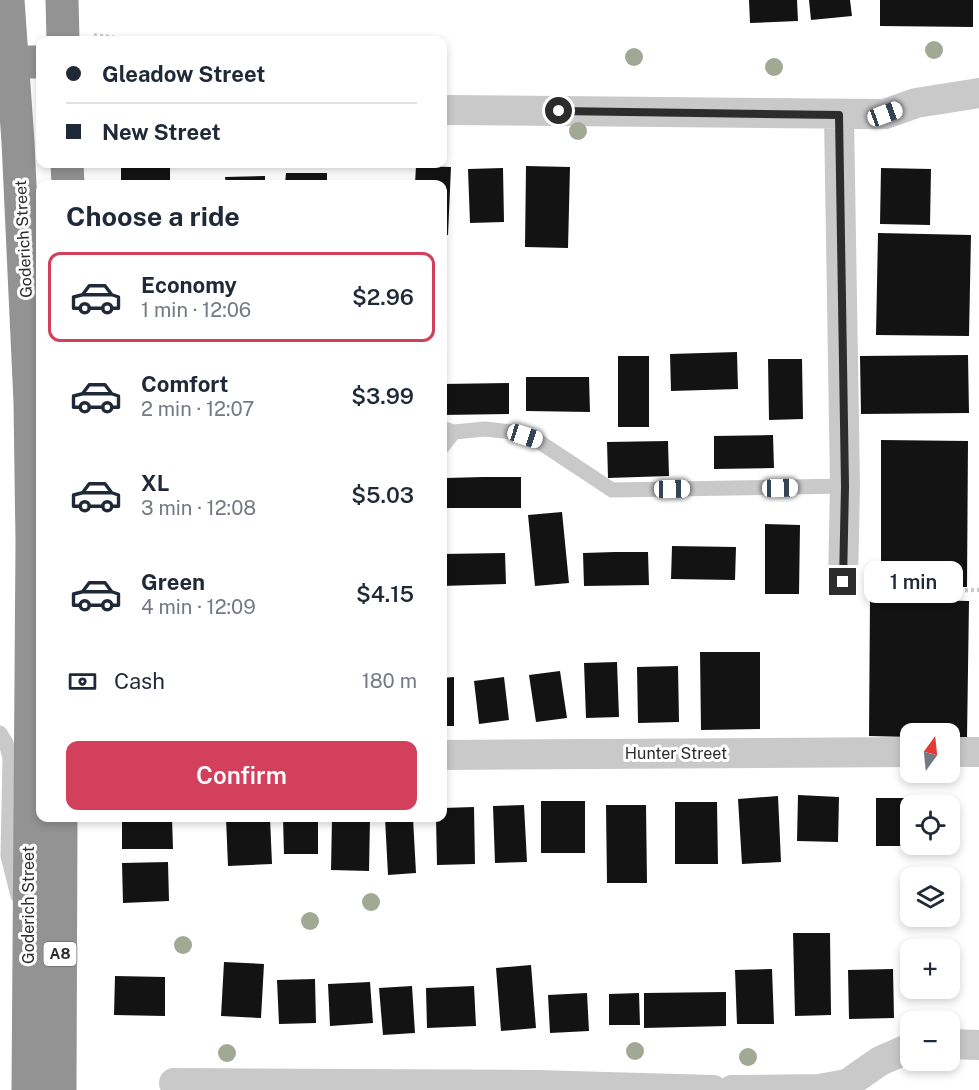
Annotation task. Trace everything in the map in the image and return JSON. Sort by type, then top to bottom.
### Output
[{"type":"highway","name":"Goderich Street","points":[[8,0],[18,62],[30,402],[32,542],[28,1090]]},
{"type":"highway","points":[[62,0],[63,36]]},
{"type":"highway","points":[[0,205],[24,279]]},
{"type":"highway","name":"Goderich Street","points":[[60,1090],[62,822]]},
{"type":"street","points":[[447,110],[885,114],[916,103],[979,93]]},
{"type":"street","points":[[839,115],[845,486],[843,582]]},
{"type":"street","name":"Hunter Street","points":[[447,754],[900,752]]},
{"type":"street","points":[[960,752],[979,752]]},
{"type":"street","points":[[960,1044],[979,1045]]},
{"type":"street","points":[[732,1090],[819,1089],[848,1084],[880,1061],[900,1052]]},
{"type":"street","points":[[174,1083],[285,1087],[713,1090]]},
{"type":"lane","points":[[448,430],[484,429],[512,432],[538,441],[612,490],[845,486]]},
{"type":"lane","points":[[0,733],[6,743],[10,758],[8,856],[28,934]]},
{"type":"path","points":[[843,582],[858,592],[979,590]]},
{"type":"building","points":[[749,0],[797,0],[798,21],[750,23]]},
{"type":"building","points":[[809,0],[850,0],[852,16],[811,20]]},
{"type":"building","points":[[880,0],[973,0],[973,27],[880,26]]},
{"type":"building","points":[[526,166],[570,167],[568,248],[525,247]]},
{"type":"building","points":[[451,167],[448,235],[447,180],[415,180],[416,168]]},
{"type":"building","points":[[121,168],[170,168],[170,180],[121,180]]},
{"type":"building","points":[[503,168],[504,222],[470,223],[468,169]]},
{"type":"building","points":[[881,168],[931,169],[930,225],[880,224]]},
{"type":"building","points":[[286,173],[327,173],[327,180],[285,180]]},
{"type":"building","points":[[265,176],[265,180],[225,180],[225,177]]},
{"type":"building","points":[[878,233],[971,235],[969,336],[876,335]]},
{"type":"building","points":[[737,352],[738,389],[671,391],[670,354]]},
{"type":"building","points":[[968,355],[969,413],[861,414],[860,356]]},
{"type":"building","points":[[618,356],[649,356],[649,427],[618,427]]},
{"type":"building","points":[[768,359],[802,359],[803,419],[769,420]]},
{"type":"building","points":[[526,377],[589,377],[590,412],[526,411]]},
{"type":"building","points":[[509,383],[509,414],[447,415],[447,384]]},
{"type":"building","points":[[773,435],[774,468],[714,469],[714,436]]},
{"type":"building","points":[[881,440],[968,441],[967,587],[881,586]]},
{"type":"building","points":[[668,441],[669,476],[608,478],[607,442]]},
{"type":"building","points":[[521,477],[521,508],[447,508],[447,478]]},
{"type":"building","points":[[562,512],[569,583],[535,586],[528,515]]},
{"type":"building","points":[[765,524],[800,525],[799,594],[765,594]]},
{"type":"building","points":[[672,546],[736,547],[735,580],[671,579]]},
{"type":"building","points":[[648,552],[649,585],[584,586],[583,553]]},
{"type":"building","points":[[505,553],[506,584],[447,586],[447,554]]},
{"type":"building","points":[[870,599],[969,601],[967,738],[960,738],[960,723],[900,723],[900,737],[869,736]]},
{"type":"building","points":[[700,652],[760,652],[760,729],[701,730]]},
{"type":"building","points":[[617,662],[619,717],[586,718],[584,663]]},
{"type":"building","points":[[678,666],[679,722],[638,723],[637,667]]},
{"type":"building","points":[[560,671],[567,718],[536,722],[529,675]]},
{"type":"building","points":[[454,677],[454,726],[447,726],[447,678]]},
{"type":"building","points":[[504,677],[509,720],[479,724],[474,681]]},
{"type":"building","points":[[798,795],[839,797],[838,842],[797,841]]},
{"type":"building","points":[[778,796],[781,862],[742,864],[738,799]]},
{"type":"building","points":[[876,798],[900,798],[900,846],[876,846]]},
{"type":"building","points":[[541,801],[585,801],[585,853],[541,853]]},
{"type":"building","points":[[675,802],[717,802],[718,864],[675,864]]},
{"type":"building","points":[[524,805],[527,862],[495,863],[493,806]]},
{"type":"building","points":[[606,805],[646,805],[647,883],[607,883]]},
{"type":"building","points":[[474,807],[475,864],[437,865],[436,822],[447,822],[447,808]]},
{"type":"building","points":[[122,822],[172,822],[173,849],[122,849]]},
{"type":"building","points":[[226,822],[270,822],[272,864],[228,866]]},
{"type":"building","points":[[283,822],[318,822],[318,854],[284,854]]},
{"type":"building","points":[[332,822],[370,822],[369,871],[331,870]]},
{"type":"building","points":[[385,822],[413,822],[416,873],[388,875]]},
{"type":"building","points":[[168,862],[169,901],[123,903],[122,863]]},
{"type":"building","points":[[793,933],[830,933],[831,1015],[795,1016]]},
{"type":"building","points":[[224,962],[264,964],[261,1018],[221,1016]]},
{"type":"building","points":[[531,965],[536,1028],[501,1031],[496,968]]},
{"type":"building","points":[[772,969],[774,1024],[737,1024],[735,970]]},
{"type":"building","points":[[893,969],[894,1018],[849,1019],[848,970]]},
{"type":"building","points":[[115,976],[165,977],[165,1016],[114,1015]]},
{"type":"building","points":[[315,979],[316,1023],[279,1024],[277,980]]},
{"type":"building","points":[[370,982],[373,1023],[330,1026],[328,984]]},
{"type":"building","points":[[412,986],[415,1033],[383,1035],[379,988]]},
{"type":"building","points":[[474,986],[476,1026],[427,1028],[426,988]]},
{"type":"building","points":[[726,992],[726,1026],[644,1028],[644,993]]},
{"type":"building","points":[[587,993],[589,1031],[550,1033],[548,995]]},
{"type":"building","points":[[639,993],[640,1025],[609,1025],[609,994]]},
{"type":"route","points":[[559,111],[839,115],[845,486],[843,582]]}]
